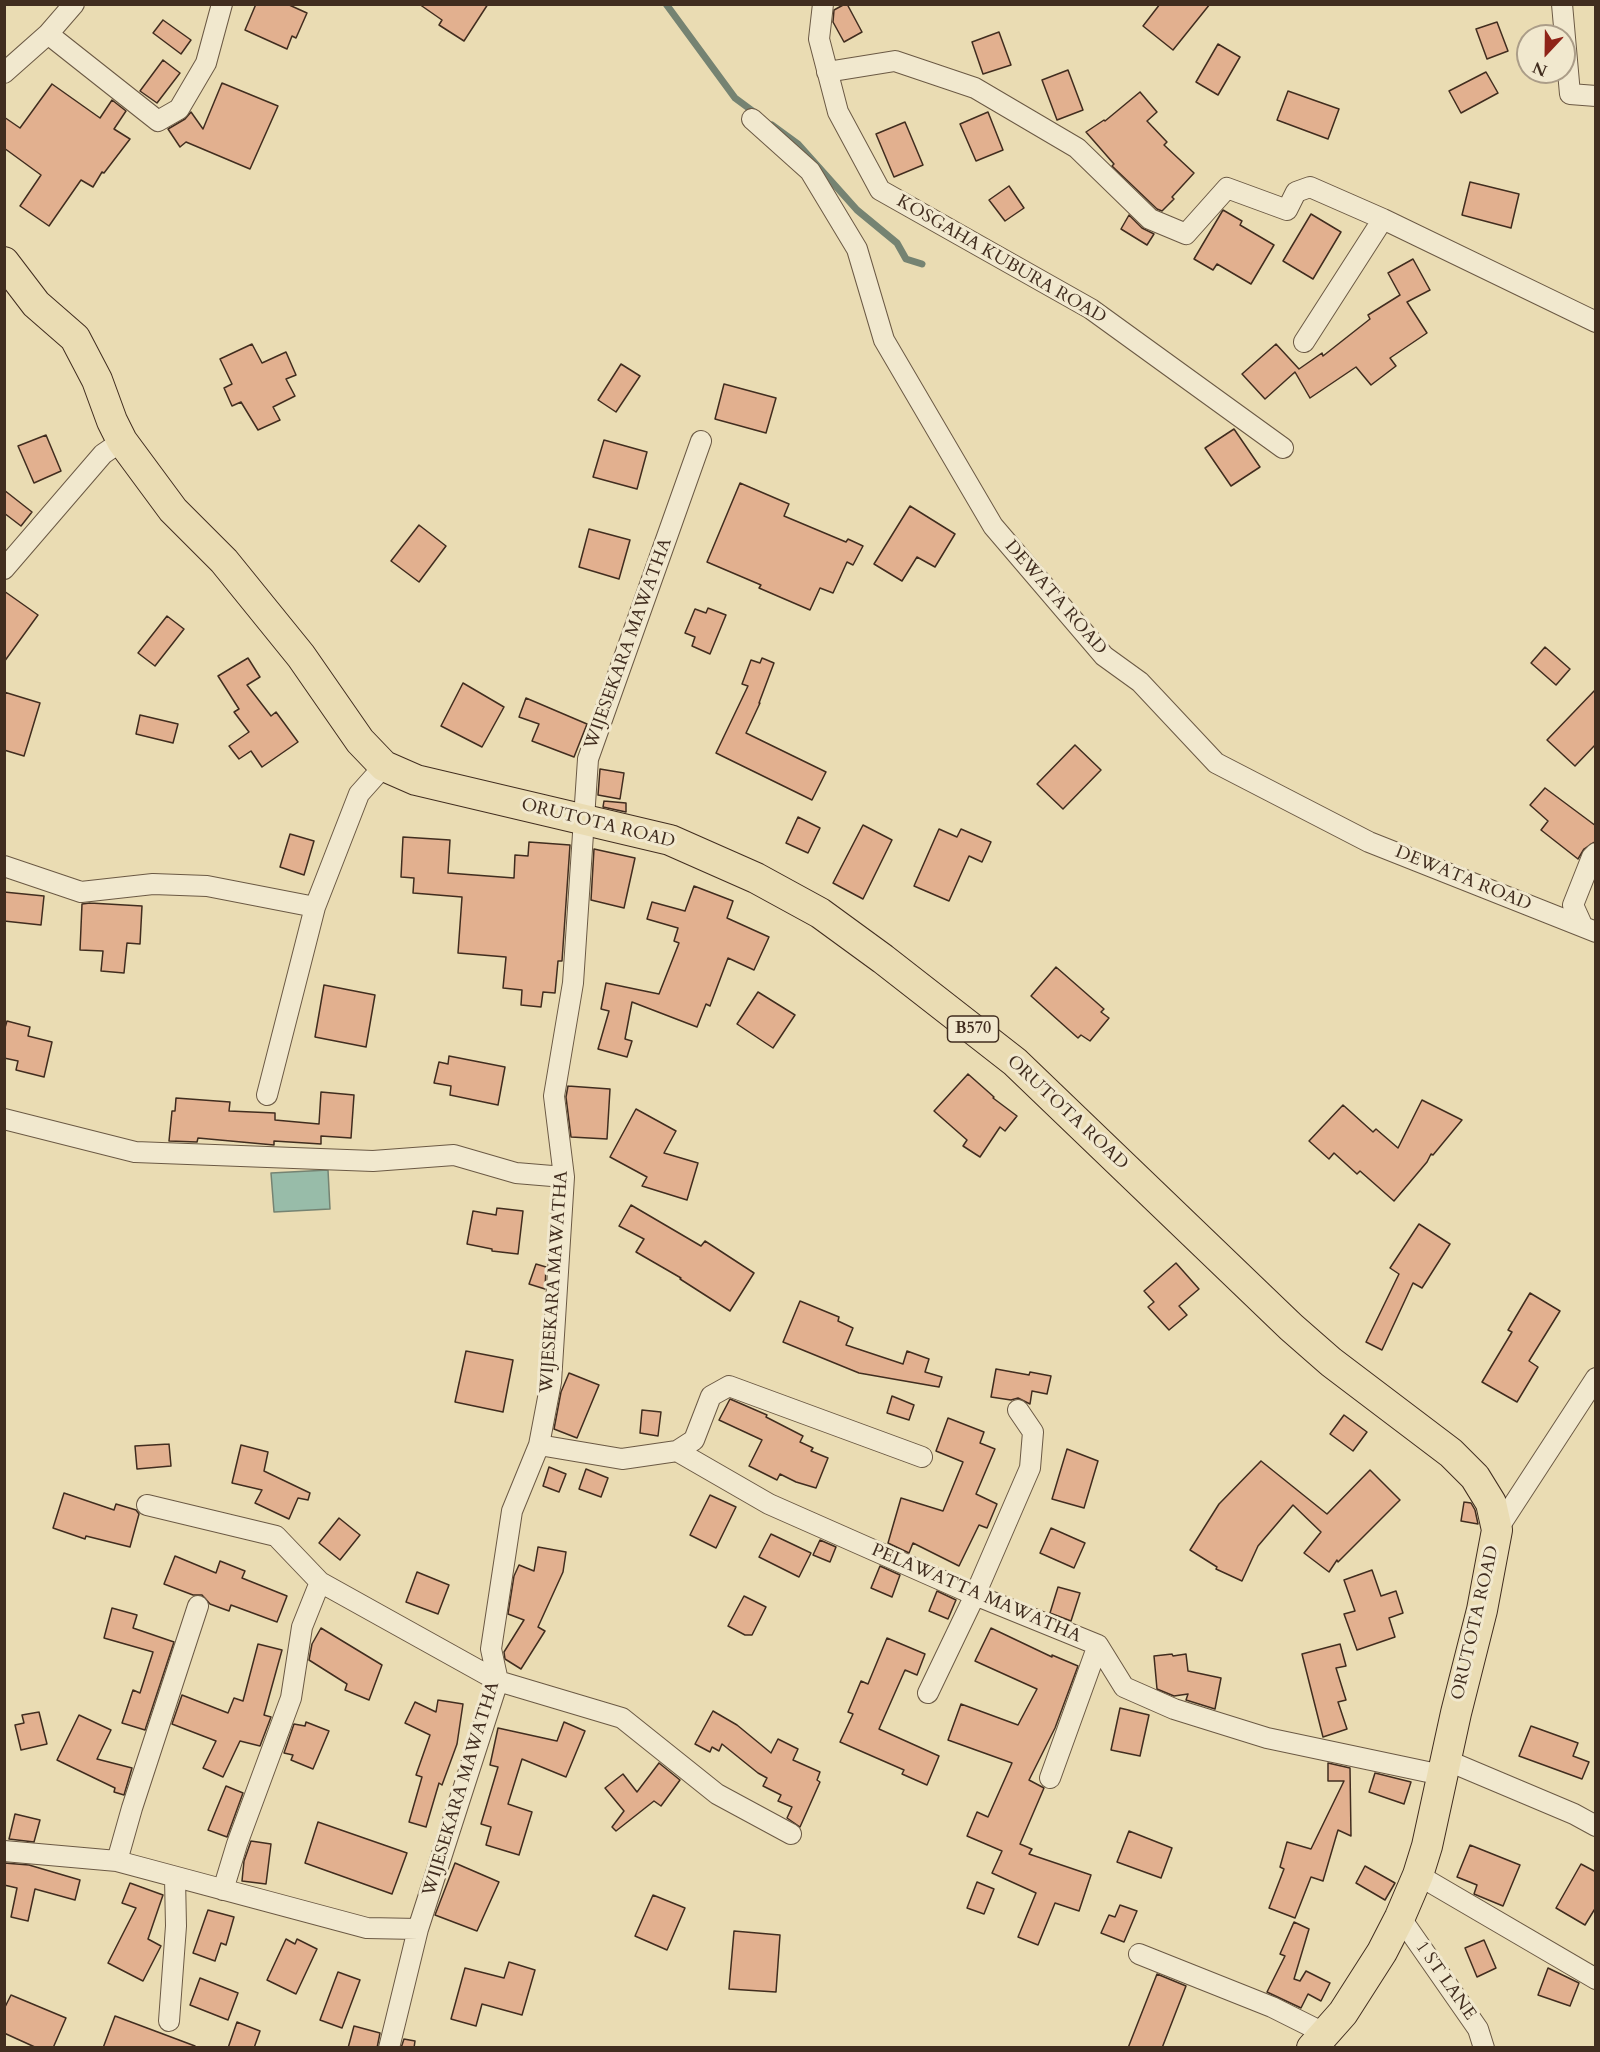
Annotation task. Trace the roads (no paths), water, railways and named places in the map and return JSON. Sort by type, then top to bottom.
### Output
[{"type":"main road","name":"ORUTOTA ROAD","points":[[4,262],[36,304],[75,338],[97,380],[122,441],[173,510],[224,561],[301,656],[360,741],[384,766],[416,780],[670,840],[717,859],[829,920],[1015,1062],[1290,1327],[1331,1362],[1460,1461],[1475,1477],[1491,1503],[1497,1530],[1482,1610],[1418,1875],[1400,1917],[1362,1984],[1343,2013],[1318,2040]]},
{"type":"street","points":[[4,73],[48,34],[74,4]]},
{"type":"street","points":[[48,34],[159,121],[179,109],[206,63],[222,4]]},
{"type":"street","name":"KOSGAHA KUBURA ROAD","points":[[823,4],[819,39],[838,112],[880,190],[1090,309],[1282,448]]},
{"type":"street","points":[[1562,4],[1570,94],[1596,96]]},
{"type":"street","points":[[827,72],[895,61],[975,88],[1077,148],[1150,219],[1186,234],[1227,188],[1287,210],[1296,192],[1310,187],[1383,219],[1596,322]]},
{"type":"street","name":"DEWATA ROAD","points":[[752,119],[810,171],[857,249],[884,340],[993,526],[1104,656],[1140,682],[1216,763],[1369,842],[1589,929]]},
{"type":"street","points":[[1304,342],[1383,219]]},
{"type":"street","points":[[4,569],[103,454],[122,441]]},
{"type":"street","name":"WIJESEKARA MAWATHA","points":[[389,2048],[418,1929],[498,1681],[491,1649],[512,1511],[539,1445],[551,1382],[564,1177],[554,1096],[573,983],[588,759],[701,441]]},
{"type":"street","points":[[267,1095],[315,907],[359,794],[384,766]]},
{"type":"street","points":[[1589,929],[1573,905],[1592,857],[1596,853]]},
{"type":"street","points":[[4,866],[81,892],[153,884],[207,886],[315,907]]},
{"type":"street","points":[[4,1119],[135,1152],[372,1161],[454,1155],[516,1173],[564,1177]]},
{"type":"street","points":[[1497,1530],[1596,1378]]},
{"type":"street","points":[[539,1445],[622,1459],[677,1450],[694,1440],[711,1396],[729,1386],[922,1457]]},
{"type":"street","points":[[928,1693],[975,1595],[1030,1468],[1033,1432],[1018,1410]]},
{"type":"street","name":"PELAWATTA MAWATHA","points":[[677,1450],[769,1504],[975,1595],[1098,1645],[1124,1687],[1174,1709],[1267,1738],[1444,1768],[1574,1814],[1596,1826]]},
{"type":"street","points":[[147,1505],[276,1536],[320,1582],[498,1681],[622,1718],[717,1794],[791,1834]]},
{"type":"street","points":[[223,1890],[237,1844],[291,1698],[302,1627],[320,1582]]},
{"type":"street","points":[[117,1862],[132,1808],[198,1606]]},
{"type":"street","points":[[1050,1778],[1098,1645]]},
{"type":"street","points":[[4,1851],[117,1862],[367,1928],[418,1929]]},
{"type":"street","points":[[1418,1875],[1596,1979]]},
{"type":"street","points":[[169,2021],[176,1926],[175,1878]]},
{"type":"street","name":"1 ST LANE","points":[[1400,1917],[1478,2029],[1484,2048]]},
{"type":"street","points":[[1139,1954],[1272,2007],[1318,2040]]},
{"type":"waterway","points":[[666,4],[735,98],[758,115]]},
{"type":"waterway","points":[[772,125],[798,144],[857,210],[897,243],[906,259],[922,264]]}]
